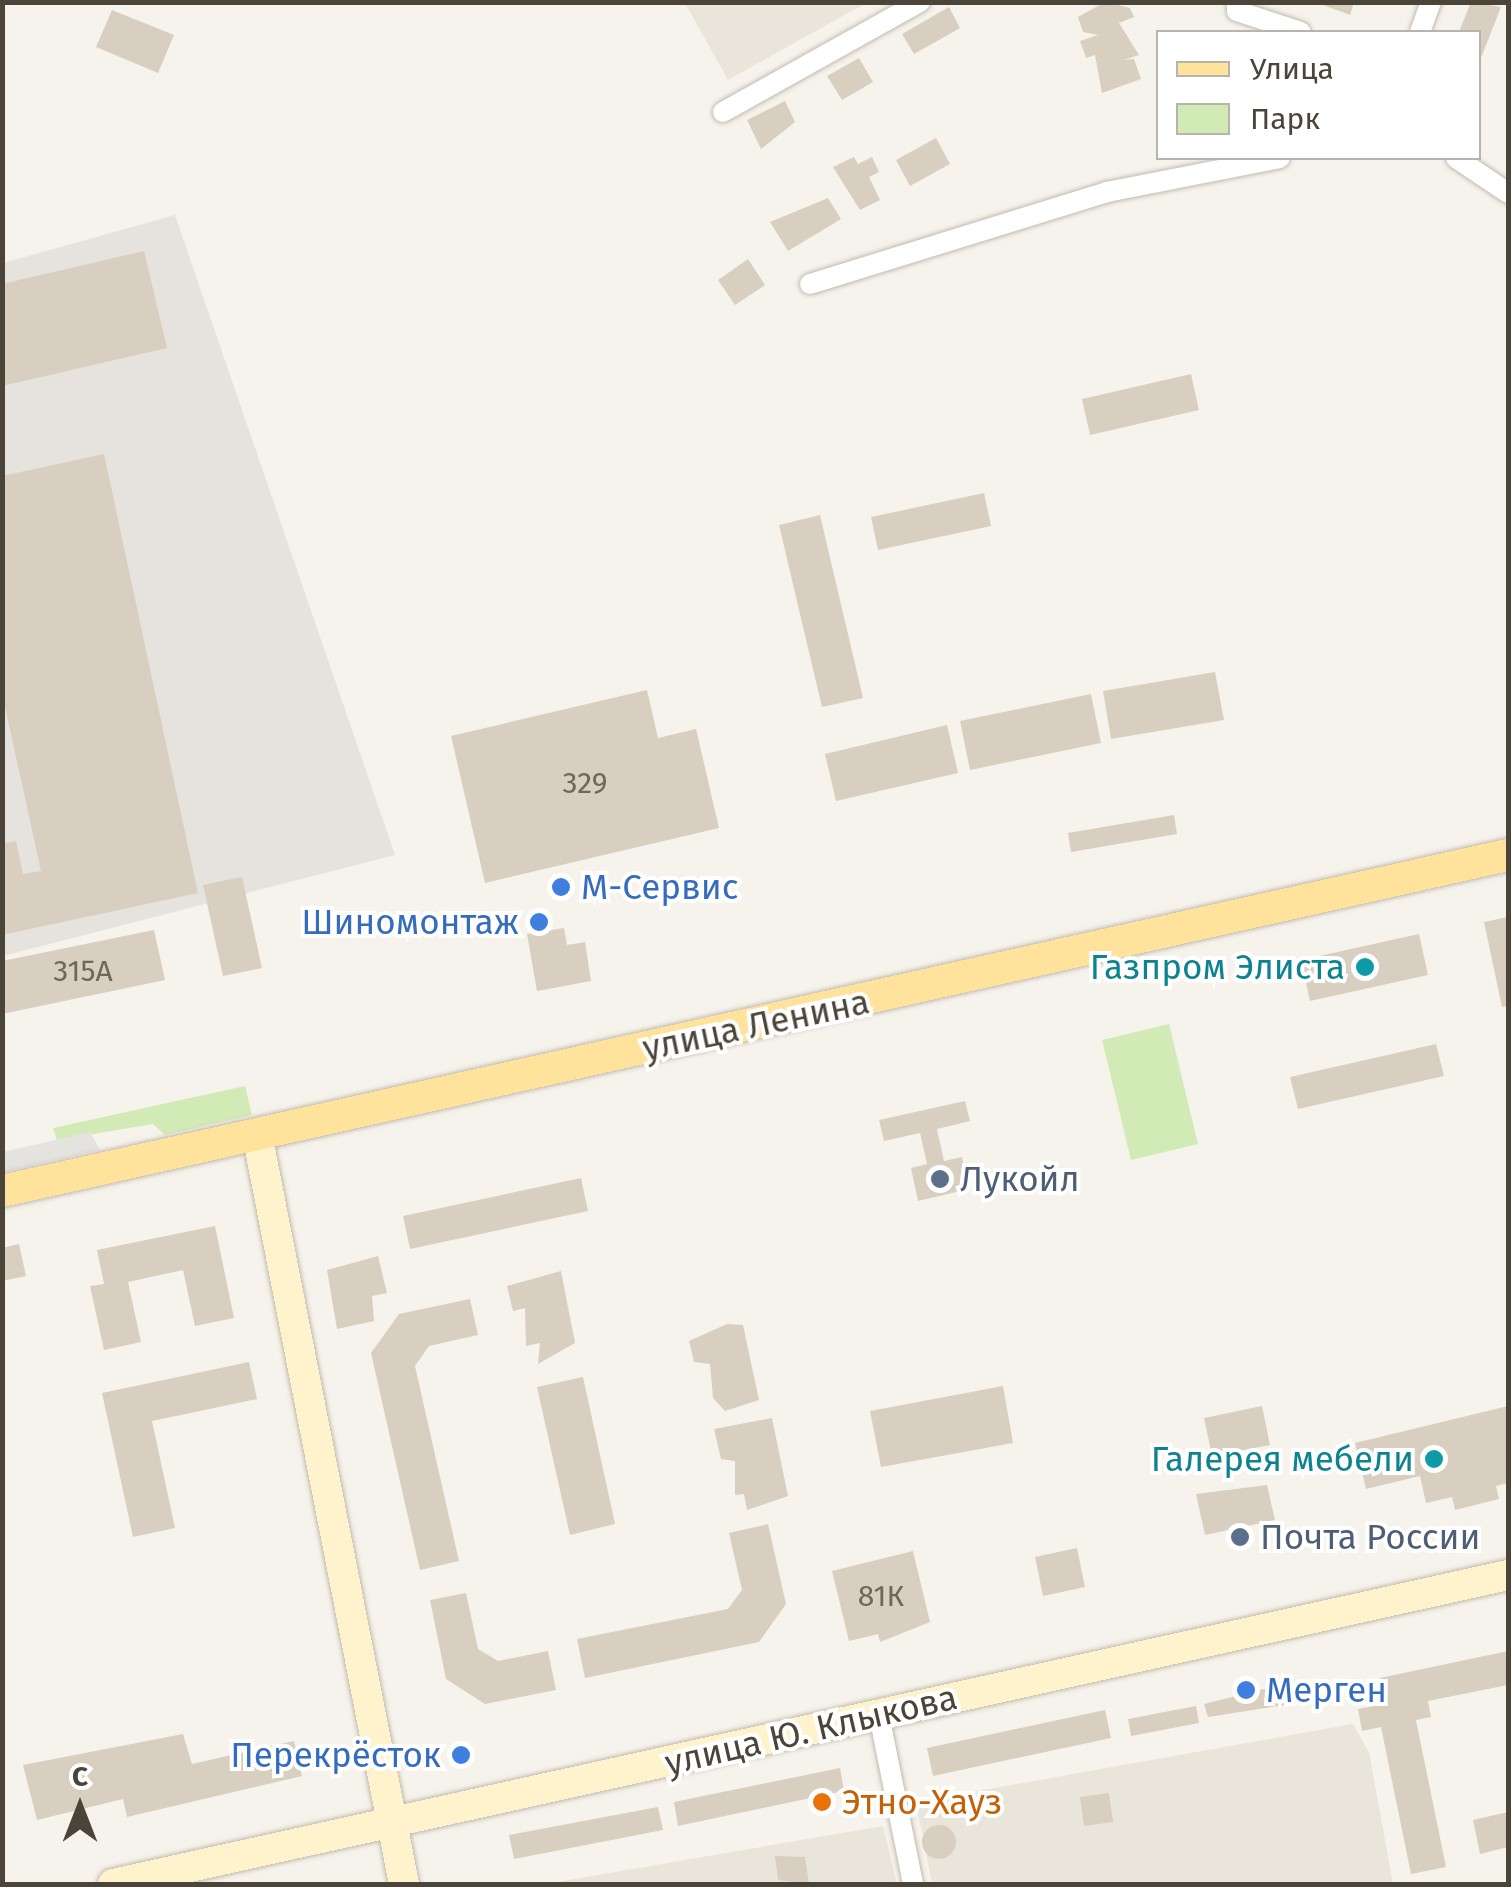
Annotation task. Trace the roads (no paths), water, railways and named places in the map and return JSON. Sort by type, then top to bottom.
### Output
[{"type":"main road","name":"улица Ленина","points":[[2,1191],[1508,855]]},
{"type":"main road","points":[[258,1134],[404,1884]]},
{"type":"main road","name":"улица Ю. Клыкова","points":[[113,1884],[1508,1575]]},
{"type":"street","points":[[723,112],[920,2]]},
{"type":"street","points":[[1237,2],[1237,11],[1295,30]]},
{"type":"street","points":[[1421,30],[1431,2]]},
{"type":"street","points":[[810,284],[1107,192],[1270,160]]},
{"type":"street","points":[[1459,160],[1508,193]]},
{"type":"street","points":[[879,1716],[913,1884]]},
{"type":"place","name":"М-Сервис","points":[[561,887]]},
{"type":"place","name":"Шиномонтаж","points":[[539,922]]},
{"type":"place","name":"Газпром Элиста","points":[[1365,967]]},
{"type":"place","name":"Лукойл","points":[[940,1179]]},
{"type":"place","name":"Галерея мебели","points":[[1434,1459]]},
{"type":"place","name":"Почта России","points":[[1240,1537]]},
{"type":"place","name":"Мерген","points":[[1246,1690]]},
{"type":"place","name":"Перекрёсток","points":[[461,1755]]},
{"type":"place","name":"Этно-Хауз","points":[[822,1802]]}]
